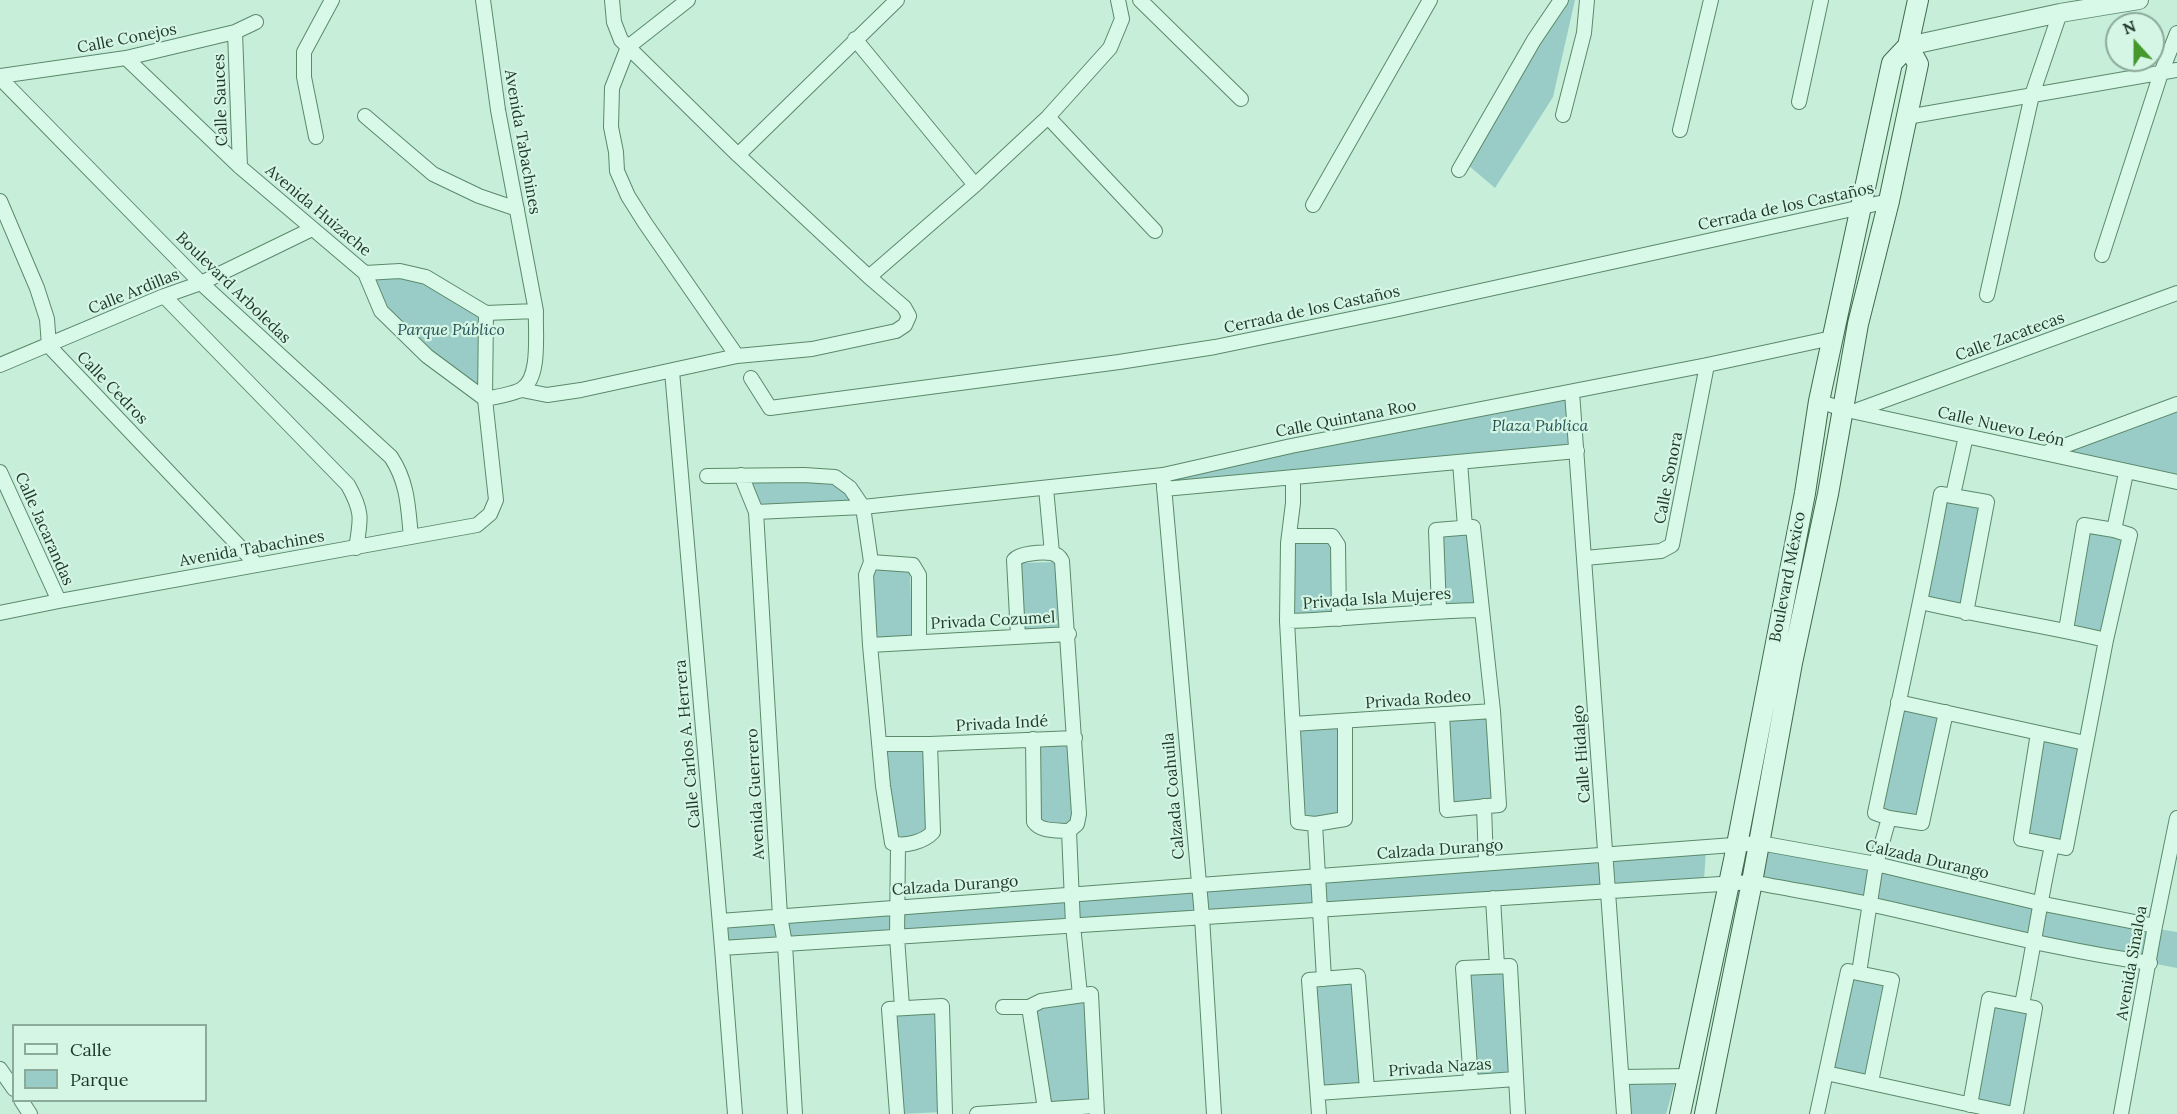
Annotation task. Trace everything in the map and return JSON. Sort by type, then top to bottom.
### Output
[{"type":"main road","name":"Boulevard México","points":[[1680,1114],[1730,882],[1832,338],[1892,63],[1908,46],[1918,0]]},
{"type":"main road","name":"Boulevard México","points":[[1705,1114],[1760,843],[1792,663],[1848,410],[1858,324],[1889,201],[1918,64],[1908,46]]},
{"type":"street","points":[[316,137],[304,77],[304,52],[332,0]]},
{"type":"street","name":"Avenida Tabachines","points":[[483,0],[498,110],[536,311],[537,354],[531,379],[522,390]]},
{"type":"street","points":[[486,313],[485,399],[522,390],[547,395],[581,390],[737,356],[812,349],[896,331],[905,325],[909,315],[904,308],[869,278],[628,47],[617,32],[612,0]]},
{"type":"street","points":[[688,0],[628,47],[612,88],[611,127],[617,171],[628,196],[645,223],[737,356]]},
{"type":"street","points":[[738,154],[897,0]]},
{"type":"street","points":[[869,278],[1048,117],[1110,48],[1122,19],[1118,0]]},
{"type":"street","points":[[1140,0],[1241,99]]},
{"type":"street","points":[[1313,205],[1430,0]]},
{"type":"street","points":[[1459,170],[1534,40],[1561,0]]},
{"type":"street","points":[[1563,115],[1584,33],[1587,0]]},
{"type":"street","points":[[1680,130],[1711,0]]},
{"type":"street","points":[[1799,102],[1821,0]]},
{"type":"street","points":[[1908,46],[2060,13],[2139,0]]},
{"type":"street","points":[[1987,295],[2032,95],[2060,13]]},
{"type":"street","name":"Calle Conejos","points":[[0,77],[126,58],[235,32],[256,22]]},
{"type":"street","name":"Calle Sauces","points":[[235,32],[240,167]]},
{"type":"street","points":[[2102,255],[2161,73],[2177,33]]},
{"type":"street","points":[[855,39],[975,185]]},
{"type":"street","name":"Avenida Huizache","points":[[126,58],[240,167],[365,273],[381,311],[427,356],[485,399]]},
{"type":"street","points":[[1907,117],[2177,70]]},
{"type":"street","name":"Boulevard Arboledas","points":[[0,77],[201,283],[391,458],[399,469],[406,486],[411,537]]},
{"type":"street","points":[[365,116],[433,174],[479,196],[517,209]]},
{"type":"street","points":[[1048,117],[1155,231]]},
{"type":"street","points":[[0,201],[37,288],[47,320],[49,346]]},
{"type":"street","name":"Cerrada de los Castaños","points":[[751,378],[770,408],[1119,362],[1215,346],[1394,310],[1889,201]]},
{"type":"street","name":"Calle Ardillas","points":[[0,365],[164,296],[201,283],[312,229]]},
{"type":"street","points":[[365,273],[400,271],[426,277],[486,313],[536,311]]},
{"type":"street","name":"Calle Zacatecas","points":[[1848,410],[2177,293]]},
{"type":"street","points":[[164,296],[348,484],[361,516],[356,548]]},
{"type":"street","name":"Calle Quintana Roo","points":[[756,512],[863,507],[1163,474],[1291,446],[1572,392],[1832,338]]},
{"type":"street","name":"Calle Cedros","points":[[49,346],[257,565]]},
{"type":"street","name":"Calle Sonora","points":[[1585,558],[1661,551],[1672,545],[1707,365]]},
{"type":"street","name":"Calle Carlos A. Herrera","points":[[672,371],[723,948],[735,1114]]},
{"type":"street","name":"Calle Hidalgo","points":[[1572,392],[1624,1114]]},
{"type":"street","name":"Avenida Tabachines","points":[[0,614],[59,601],[477,525],[490,514],[496,500],[485,399]]},
{"type":"street","name":"Calle Nuevo León","points":[[1819,401],[1848,410],[2177,482]]},
{"type":"street","points":[[2045,453],[2177,404]]},
{"type":"street","points":[[1953,495],[1966,436]]},
{"type":"street","points":[[1164,489],[1577,451]]},
{"type":"street","points":[[1460,462],[1465,527]]},
{"type":"street","name":"Calle Jacarandas","points":[[0,472],[59,601]]},
{"type":"street","points":[[2114,530],[2126,472]]},
{"type":"street","name":"Calzada Coahuila","points":[[1163,474],[1202,917],[1214,1114]]},
{"type":"street","name":"Avenida Guerrero","points":[[741,475],[756,512],[780,916],[785,944],[795,1114]]},
{"type":"street","points":[[707,476],[835,477],[850,488],[863,507],[871,562],[866,575],[879,744],[890,840],[898,845],[923,840],[933,832],[930,744]]},
{"type":"street","name":"Privada Isla Mujeres","points":[[1293,477],[1287,621],[1439,610],[1482,610]]},
{"type":"street","points":[[1046,488],[1052,553]]},
{"type":"street","points":[[1946,712],[1922,823],[1888,818],[1875,813],[1921,602],[1941,494],[1987,502],[1966,613]]},
{"type":"street","points":[[2038,733],[2021,839],[2067,848],[2085,743],[2130,535],[2084,525],[2066,630]]},
{"type":"street","points":[[1439,610],[1436,531],[1473,527],[1493,711],[1499,805],[1447,810],[1442,714]]},
{"type":"street","points":[[1290,536],[1332,536],[1335,538],[1338,545],[1339,619]]},
{"type":"street","points":[[1018,636],[1014,560],[1020,555],[1052,553],[1059,556],[1062,561],[1069,634],[1079,814],[1077,824],[1069,831],[1043,829],[1034,822],[1033,739]]},
{"type":"street","name":"Privada Cozumel","points":[[871,562],[916,567],[919,575],[919,642]]},
{"type":"street","points":[[1921,602],[2106,640]]},
{"type":"street","points":[[1287,621],[1298,822],[1315,824],[1324,979],[1309,980],[1319,1114]]},
{"type":"street","name":"Privada Cozumel","points":[[870,645],[1069,634]]},
{"type":"street","points":[[1898,702],[2085,743]]},
{"type":"street","name":"Privada Rodeo","points":[[1293,724],[1493,711]]},
{"type":"street","name":"Privada Rodeo","points":[[1315,824],[1345,819],[1345,721]]},
{"type":"street","name":"Privada Indé","points":[[879,744],[1076,738]]},
{"type":"street","points":[[1484,806],[1486,863]]},
{"type":"street","points":[[1859,973],[1876,864],[1888,818]]},
{"type":"street","name":"Avenida Sinaloa","points":[[2121,1114],[2177,818]]},
{"type":"street","points":[[1069,831],[1073,926],[1080,995]]},
{"type":"street","name":"Calzada Durango","points":[[720,921],[1760,843],[1876,864],[2039,903],[2155,926]]},
{"type":"street","points":[[898,845],[896,907],[902,1007]]},
{"type":"street","points":[[2022,1004],[2035,943],[2039,903],[2052,846]]},
{"type":"street","points":[[723,948],[1752,882],[1871,904],[2035,943],[2150,963]]},
{"type":"street","points":[[1493,898],[1497,966]]},
{"type":"street","points":[[1471,1082],[1463,968],[1510,966],[1518,1114]]},
{"type":"street","points":[[1817,1114],[1848,971],[1892,980],[1871,1082]]},
{"type":"street","name":"Privada Nazas","points":[[1324,979],[1358,976],[1367,1089]]},
{"type":"street","points":[[977,1114],[1044,1109],[1097,1110],[1091,994],[1041,1001],[1029,1007],[1003,1007]]},
{"type":"street","points":[[1826,1074],[1871,1082],[1970,1105],[2015,1114],[2035,1008],[1989,999],[1970,1105]]},
{"type":"street","points":[[897,1114],[889,1009],[942,1006],[945,1114]]},
{"type":"street","points":[[1029,1007],[1044,1109]]},
{"type":"street","points":[[0,1069],[12,1086]]},
{"type":"street","points":[[1622,1077],[1688,1076]]},
{"type":"street","name":"Privada Nazas","points":[[1318,1093],[1516,1079]]},
{"type":"green space","points":[[1567,0],[1575,0],[1553,97],[1495,188],[1468,165],[1549,23]]},
{"type":"green space","name":"Parque Público","points":[[400,271],[486,313],[485,399],[386,315],[365,273]]},
{"type":"green space","name":"Plaza Publica","points":[[1569,397],[1572,446],[1168,485],[1167,477]]},
{"type":"green space","points":[[2177,412],[2177,474],[2066,452]]},
{"type":"green space","points":[[743,477],[833,479],[859,505],[757,510]]},
{"type":"green space","points":[[1943,497],[1984,505],[1963,610],[1924,601]]},
{"type":"green space","points":[[1472,528],[1481,608],[1440,610],[1437,531]]},
{"type":"green space","points":[[2085,528],[2128,538],[2104,636],[2070,629]]},
{"type":"green space","points":[[1291,538],[1330,538],[1337,617],[1289,619]]},
{"type":"green space","points":[[1056,562],[1062,629],[1022,631],[1020,563]]},
{"type":"green space","points":[[872,564],[910,569],[912,637],[874,641]]},
{"type":"green space","points":[[1899,705],[1943,716],[1919,818],[1878,812]]},
{"type":"green space","points":[[1490,714],[1498,803],[1449,808],[1444,717]]},
{"type":"green space","points":[[1343,723],[1343,817],[1300,821],[1295,726]]},
{"type":"green space","points":[[2040,736],[2078,747],[2065,844],[2024,837]]},
{"type":"green space","points":[[1073,740],[1075,823],[1070,828],[1038,826],[1035,741]]},
{"type":"green space","points":[[882,747],[927,747],[929,830],[923,838],[892,839]]},
{"type":"green space","points":[[1762,846],[2177,932],[2177,968],[2031,940],[1755,881]]},
{"type":"green space","points":[[1706,850],[1704,880],[727,944],[724,924]]},
{"type":"green space","points":[[1508,968],[1515,1078],[1472,1081],[1464,970]]},
{"type":"green space","points":[[1851,976],[1885,983],[1867,1076],[1830,1071]]},
{"type":"green space","points":[[1356,977],[1364,1085],[1320,1089],[1311,982]]},
{"type":"green space","points":[[1088,997],[1093,1103],[1046,1108],[1031,1009]]},
{"type":"green space","points":[[1992,1004],[2031,1010],[2013,1108],[1975,1102]]},
{"type":"green space","points":[[939,1008],[942,1112],[901,1114],[891,1011]]},
{"type":"green space","points":[[1676,1079],[1666,1114],[1628,1114],[1626,1081]]}]
